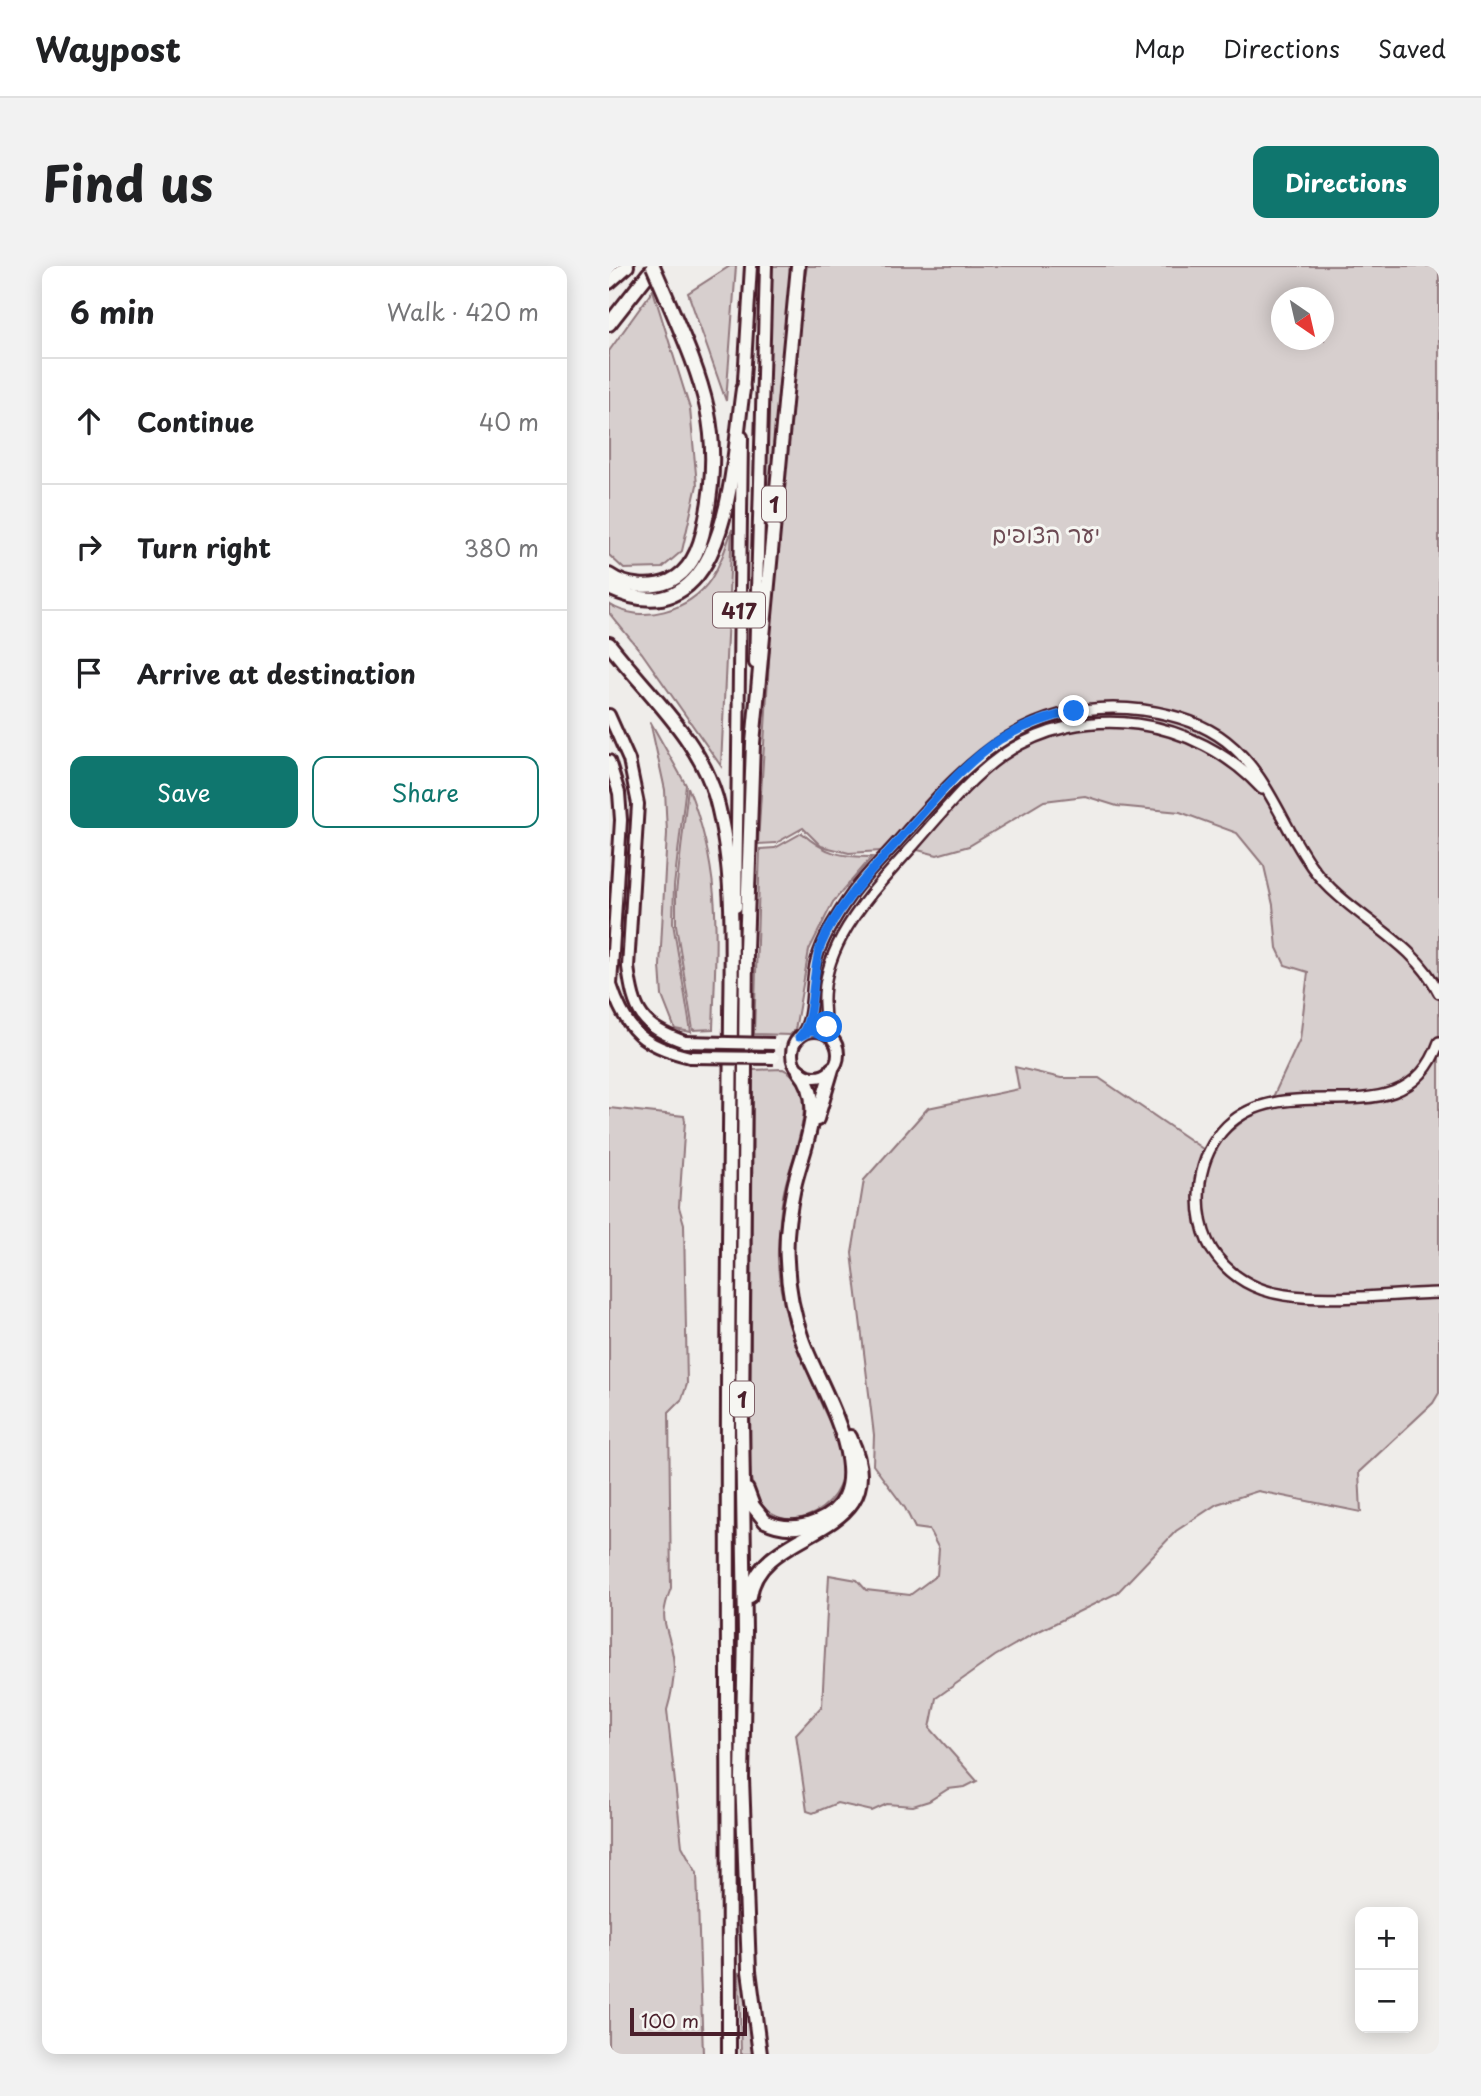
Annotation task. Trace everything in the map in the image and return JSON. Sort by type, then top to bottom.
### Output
[{"type":"highway","points":[[609,282],[627,266]]},
{"type":"highway","name":"1","points":[[760,2054],[749,1971],[743,1850],[745,1631],[742,1420],[746,950],[753,743],[798,266]]},
{"type":"highway","points":[[609,575],[620,582],[643,586],[664,583],[679,576],[697,551],[709,507],[714,451],[710,414],[702,382],[653,268]]},
{"type":"highway","points":[[609,309],[653,268]]},
{"type":"highway","points":[[609,324],[653,268]]},
{"type":"highway","points":[[609,588],[639,598],[664,596],[689,586],[707,565],[721,525],[743,389]]},
{"type":"highway","name":"1","points":[[609,644],[681,732],[715,793],[724,834],[734,954],[727,1438],[729,2054]]},
{"type":"highway","points":[[742,1420],[746,1486],[759,1515],[771,1524],[786,1527],[820,1521],[842,1502],[850,1479],[851,1466],[796,1320],[787,1260],[789,1213],[801,1158],[810,1132],[813,1099],[807,1080],[796,1067]]},
{"type":"highway","points":[[801,1158],[832,1069]]},
{"type":"highway","points":[[745,1631],[755,1575],[773,1557],[844,1513],[857,1490],[860,1473],[857,1452],[821,1384]]},
{"type":"main road","name":"417","points":[[734,954],[743,389],[751,266]]},
{"type":"main road","name":"417","points":[[753,743],[766,266]]},
{"type":"main road","points":[[609,715],[629,760],[638,804],[628,967],[631,992],[640,1013],[654,1030],[685,1042],[774,1044],[797,1039],[811,1031],[830,1037],[837,1056],[832,1069],[820,1076],[774,1058],[690,1057],[654,1046],[629,1027],[611,985],[621,820],[619,793],[609,761]]},
{"type":"main road","points":[[796,1067],[792,1052],[797,1039]]},
{"type":"street","points":[[797,1039],[806,1030],[811,982],[821,946],[855,889],[948,785],[989,747],[1017,730],[1074,711],[1133,709],[1173,716],[1207,729],[1237,751],[1262,780],[1311,867],[1325,883],[1412,955],[1430,975],[1439,993]]},
{"type":"street","points":[[830,1037],[824,1018],[825,984],[834,951],[846,927],[866,898],[958,795],[998,758],[1023,743],[1076,725],[1114,722],[1153,726],[1216,749],[1252,778],[1280,813]]},
{"type":"street","points":[[1439,1042],[1422,1073],[1405,1087],[1385,1096],[1274,1101],[1240,1115],[1221,1132],[1207,1154],[1199,1203],[1201,1220],[1211,1249],[1229,1270],[1255,1287],[1298,1297],[1439,1293]]},
{"type":"green space","points":[[730,266],[736,266],[726,401],[688,293]]},
{"type":"green space","points":[[772,266],[794,266],[763,586]]},
{"type":"green space","name":"יער הצופים","points":[[807,266],[1439,266],[1439,1393],[1433,1403],[1359,1472],[1361,1512],[1258,1491],[1217,1504],[1176,1531],[1117,1593],[995,1656],[936,1698],[930,1728],[977,1781],[965,1787],[948,1789],[929,1801],[913,1806],[887,1804],[872,1811],[837,1803],[813,1813],[807,1811],[796,1734],[822,1706],[829,1575],[857,1580],[866,1590],[910,1595],[937,1575],[939,1549],[929,1530],[915,1528],[905,1508],[873,1465],[874,1435],[852,1253],[864,1180],[928,1108],[1019,1089],[1015,1067],[1061,1078],[1099,1078],[1206,1151],[1273,1097],[1300,1039],[1308,972],[1285,965],[1277,948],[1273,905],[1264,866],[1237,833],[1180,812],[1117,806],[1085,796],[1044,801],[969,846],[937,855],[914,849],[849,853],[821,846],[803,828],[776,843],[758,844],[772,611],[800,304]]},
{"type":"green space","points":[[653,290],[690,409],[697,485],[682,551],[662,568],[624,569],[609,555],[609,351]]},
{"type":"green space","points":[[732,529],[721,766],[642,653],[609,613],[609,604],[622,610],[650,614],[678,607],[702,590],[711,579]]},
{"type":"green space","points":[[650,721],[686,785],[674,886],[673,923],[691,1032],[675,1029],[662,996],[660,966],[667,833],[665,790]]},
{"type":"green space","points":[[688,787],[707,849],[715,906],[713,1029],[693,1030],[676,925],[676,893]]},
{"type":"green space","points":[[802,833],[818,846],[834,853],[872,857],[833,902],[809,950],[795,1030],[790,1035],[754,1034],[760,849],[775,848]]},
{"type":"green space","points":[[783,1069],[795,1078],[802,1091],[804,1106],[799,1141],[781,1210],[778,1271],[781,1292],[792,1331],[843,1460],[839,1487],[829,1502],[814,1513],[798,1519],[781,1518],[767,1510],[755,1494],[750,1468],[753,1070]]},
{"type":"green space","points":[[609,1108],[684,1116],[685,1121],[679,1207],[684,1224],[687,1384],[682,1399],[669,1412],[671,1588],[664,1617],[674,1663],[673,1684],[667,1710],[682,1846],[697,1873],[703,2054],[609,2054]]},
{"type":"green space","points":[[739,1973],[744,1974],[754,2054],[741,2054]]},
{"type":"route","points":[[827,1027],[830,1037],[818,1031],[804,1033],[799,1037],[806,1030],[811,982],[821,946],[834,920],[855,889],[948,785],[989,747],[1033,723],[1074,711]]}]
